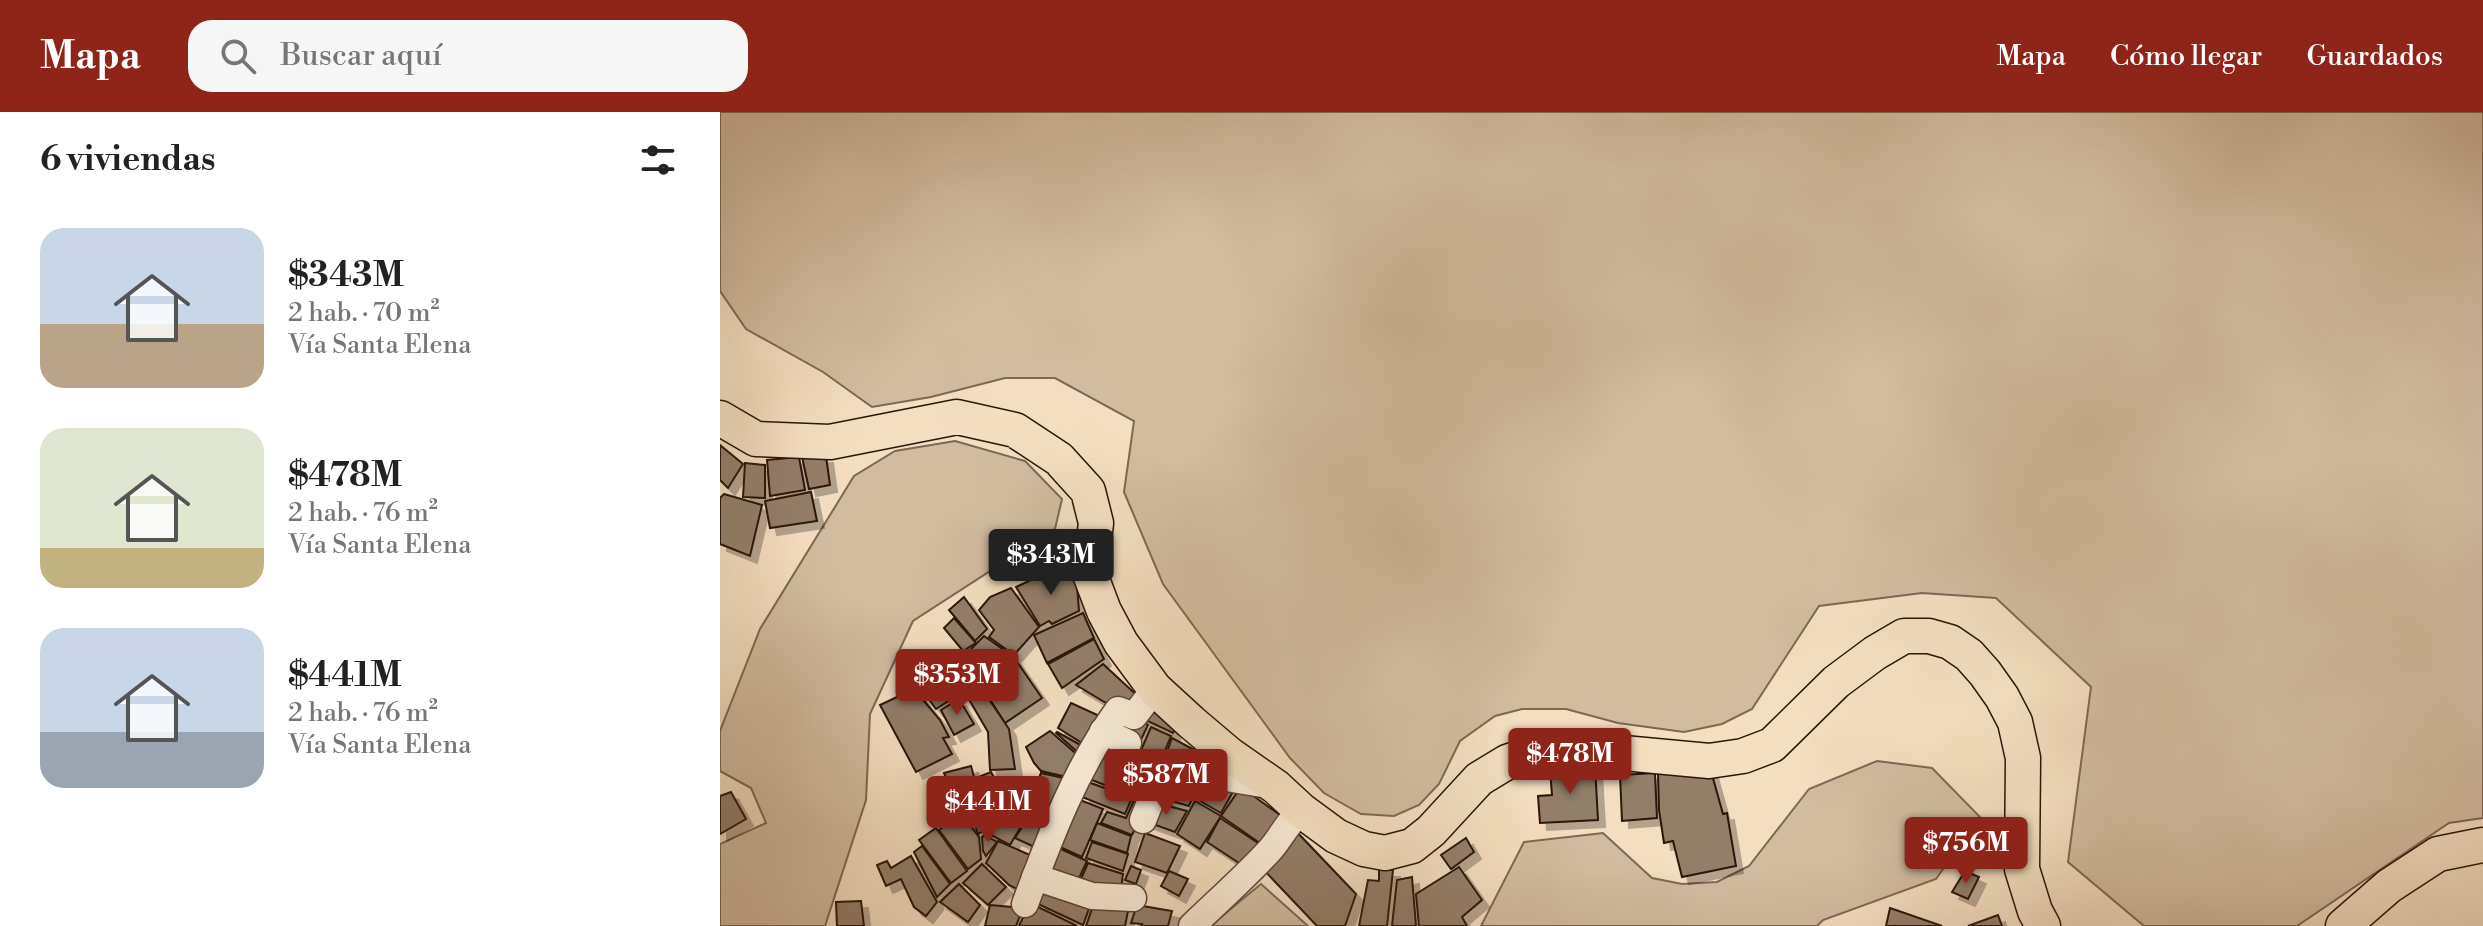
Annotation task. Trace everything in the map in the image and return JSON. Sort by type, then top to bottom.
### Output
[{"type":"main road","points":[[720,418],[756,439],[786,441],[830,442],[957,417],[1015,430],[1059,459],[1088,491],[1096,523],[1090,574],[1121,643],[1155,689],[1230,755],[1276,787],[1336,836],[1364,849],[1385,853],[1412,846],[1431,831],[1479,779],[1507,762],[1544,749],[1570,748],[1709,761],[1743,756],[1772,745],[1836,682],[1904,636],[1929,636],[1950,642],[1969,655],[2002,697],[2015,722],[2023,758],[2022,869],[2043,926]]},
{"type":"main road","points":[[2343,926],[2389,886],[2438,854],[2483,845]]},
{"type":"street","points":[[1025,904],[1069,791],[1103,731],[1118,710],[1134,716],[1155,689]]},
{"type":"street","points":[[1103,731],[1128,743]]},
{"type":"street","points":[[1143,820],[1160,778],[1220,777],[1276,787]]},
{"type":"street","points":[[1192,926],[1253,869],[1302,811]]},
{"type":"street","points":[[1035,877],[1092,896],[1133,898]]},
{"type":"shaded area","points":[[720,112],[2483,112],[2483,818],[2449,823],[2297,926],[2144,926],[2068,862],[2091,687],[1996,598],[1922,593],[1819,606],[1752,709],[1722,724],[1684,732],[1618,723],[1566,709],[1522,709],[1495,716],[1460,741],[1439,784],[1419,805],[1394,816],[1361,814],[1324,793],[1290,758],[1163,584],[1124,492],[1134,421],[1055,378],[1005,378],[931,397],[872,407],[823,372],[746,329],[720,291]]},
{"type":"shaded area","points":[[955,441],[1025,461],[1062,499],[1055,529],[913,621],[870,714],[866,800],[825,926],[720,926],[720,844],[766,823],[751,788],[720,771],[720,731],[760,629],[854,476],[895,451]]},
{"type":"shaded area","points":[[1877,761],[1932,768],[1980,817],[1936,879],[1823,920],[1817,926],[1481,926],[1524,842],[1603,833],[1652,878],[1682,884],[1717,882],[1749,866],[1809,789]]},
{"type":"shaded area","points":[[1261,884],[1308,926],[1210,926]]},
{"type":"building","points":[[720,445],[743,464],[728,488],[720,480]]},
{"type":"building","points":[[826,456],[830,485],[809,489],[802,457]]},
{"type":"building","points":[[799,457],[805,490],[770,496],[767,460]]},
{"type":"building","points":[[745,463],[765,465],[765,498],[743,497]]},
{"type":"building","points":[[811,492],[817,521],[770,528],[765,501]]},
{"type":"building","points":[[724,494],[762,505],[750,556],[720,544],[720,498]]},
{"type":"building","points":[[1076,573],[1079,611],[1052,624],[1049,621],[1040,626],[1016,587],[1042,575]]},
{"type":"building","points":[[1011,588],[1039,627],[1014,655],[989,637],[994,630],[979,610],[990,597]]},
{"type":"building","points":[[964,597],[987,629],[975,641],[949,610]]},
{"type":"building","points":[[1083,613],[1094,638],[1047,663],[1034,635]]},
{"type":"building","points":[[954,618],[976,643],[963,651],[944,628]]},
{"type":"building","points":[[984,636],[1011,655],[997,669],[970,650]]},
{"type":"building","points":[[1094,639],[1104,659],[1062,688],[1048,664]]},
{"type":"building","points":[[967,649],[989,668],[977,677],[958,656]]},
{"type":"building","points":[[956,656],[975,677],[963,688],[942,667]]},
{"type":"building","points":[[1013,656],[1042,698],[1005,723],[978,681],[998,670]]},
{"type":"building","points":[[1103,664],[1142,700],[1116,709],[1076,685]]},
{"type":"building","points":[[940,669],[963,692],[952,700],[933,675]]},
{"type":"building","points":[[930,674],[950,700],[936,709],[916,682]]},
{"type":"building","points":[[976,680],[1009,729],[1015,769],[990,770],[988,732],[964,691]]},
{"type":"building","points":[[914,689],[940,720],[949,737],[943,738],[952,754],[916,772],[880,705]]},
{"type":"building","points":[[959,699],[974,724],[954,735],[941,710]]},
{"type":"building","points":[[1151,701],[1177,722],[1173,733],[1137,716]]},
{"type":"building","points":[[1071,703],[1104,718],[1090,748],[1058,728]]},
{"type":"building","points":[[1120,709],[1148,725],[1138,746],[1108,731]]},
{"type":"building","points":[[1151,727],[1171,736],[1160,763],[1139,755]]},
{"type":"building","points":[[1050,731],[1081,758],[1071,778],[1041,771],[1026,747]]},
{"type":"building","points":[[1056,733],[1088,749],[1083,757]]},
{"type":"building","points":[[1172,738],[1213,760],[1202,779],[1159,774]]},
{"type":"building","points":[[1100,739],[1128,747],[1125,763],[1096,752]]},
{"type":"building","points":[[1131,745],[1138,748],[1137,755],[1158,764],[1155,773],[1126,763]]},
{"type":"building","points":[[1093,752],[1123,766],[1112,788],[1082,776]]},
{"type":"building","points":[[1126,765],[1156,776],[1147,803],[1117,790]]},
{"type":"building","points":[[971,766],[988,828],[978,834],[967,804],[958,809],[944,773]]},
{"type":"building","points":[[1595,766],[1598,820],[1540,823],[1538,796],[1552,795],[1550,769]]},
{"type":"building","points":[[1711,771],[1723,814],[1727,813],[1736,866],[1682,877],[1673,841],[1664,843],[1658,772]]},
{"type":"building","points":[[991,772],[1012,811],[988,822],[976,778]]},
{"type":"building","points":[[1041,773],[1068,779],[1054,815],[1029,803]]},
{"type":"building","points":[[1655,773],[1657,818],[1622,821],[1620,775]]},
{"type":"building","points":[[1211,775],[1234,790],[1221,813],[1195,798]]},
{"type":"building","points":[[1162,780],[1199,782],[1189,806],[1157,797]]},
{"type":"building","points":[[1088,782],[1132,798],[1125,814],[1082,797]]},
{"type":"building","points":[[1241,787],[1287,820],[1267,848],[1221,816]]},
{"type":"building","points":[[731,792],[746,819],[720,834],[720,796]]},
{"type":"building","points":[[1070,796],[1103,809],[1082,857],[1049,842]]},
{"type":"building","points":[[1134,800],[1146,806],[1132,835],[1101,823],[1107,812],[1126,818]]},
{"type":"building","points":[[1195,801],[1221,816],[1200,849],[1177,834]]},
{"type":"building","points":[[1153,802],[1187,811],[1175,832],[1147,822]]},
{"type":"building","points":[[1035,807],[1056,817],[1043,851],[1015,838]]},
{"type":"building","points":[[1020,809],[1029,813],[1010,845],[987,833]]},
{"type":"building","points":[[961,814],[979,837],[981,859],[968,869],[939,830]]},
{"type":"building","points":[[1220,818],[1261,845],[1245,867],[1207,842]]},
{"type":"building","points":[[1097,823],[1131,836],[1127,853],[1090,840]]},
{"type":"building","points":[[936,828],[967,871],[951,883],[919,840]]},
{"type":"building","points":[[1293,828],[1356,894],[1345,926],[1317,926],[1261,867]]},
{"type":"building","points":[[1145,833],[1180,846],[1167,873],[1135,862]]},
{"type":"building","points":[[985,835],[997,842],[986,856],[982,837]]},
{"type":"building","points":[[1466,838],[1474,852],[1451,869],[1441,855]]},
{"type":"building","points":[[998,841],[1039,859],[1025,893],[1009,885],[986,863]]},
{"type":"building","points":[[1092,842],[1128,854],[1123,871],[1086,858]]},
{"type":"building","points":[[1052,845],[1087,861],[1074,889],[1038,874]]},
{"type":"building","points":[[922,846],[950,884],[937,897],[914,852]]},
{"type":"building","points":[[911,856],[937,902],[926,916],[914,907],[901,879],[886,886],[877,865],[887,861],[891,868]]},
{"type":"building","points":[[1088,863],[1123,874],[1120,897],[1077,888]]},
{"type":"building","points":[[982,864],[1006,887],[988,905],[963,883]]},
{"type":"building","points":[[1131,866],[1141,870],[1136,884],[1125,880]]},
{"type":"building","points":[[1459,867],[1482,900],[1462,917],[1467,926],[1419,926],[1416,894]]},
{"type":"building","points":[[1379,870],[1393,870],[1387,926],[1359,926],[1368,880],[1379,881]]},
{"type":"building","points":[[1169,871],[1188,879],[1179,896],[1161,886]]},
{"type":"building","points":[[1965,871],[1979,877],[1968,899],[1952,892]]},
{"type":"building","points":[[1412,877],[1416,926],[1392,926],[1397,880]]},
{"type":"building","points":[[1048,882],[1093,898],[1083,925],[1038,904]]},
{"type":"building","points":[[959,884],[980,905],[968,922],[940,902]]},
{"type":"building","points":[[1096,897],[1130,901],[1125,926],[1086,926]]},
{"type":"building","points":[[861,901],[864,926],[837,926],[836,902]]},
{"type":"building","points":[[1030,903],[1077,926],[1019,926]]},
{"type":"building","points":[[990,905],[1023,908],[1016,926],[985,926]]},
{"type":"building","points":[[1137,905],[1172,911],[1168,926],[1131,923]]},
{"type":"building","points":[[1890,908],[1942,926],[1886,926]]},
{"type":"building","points":[[1998,915],[2002,926],[1968,926]]}]
